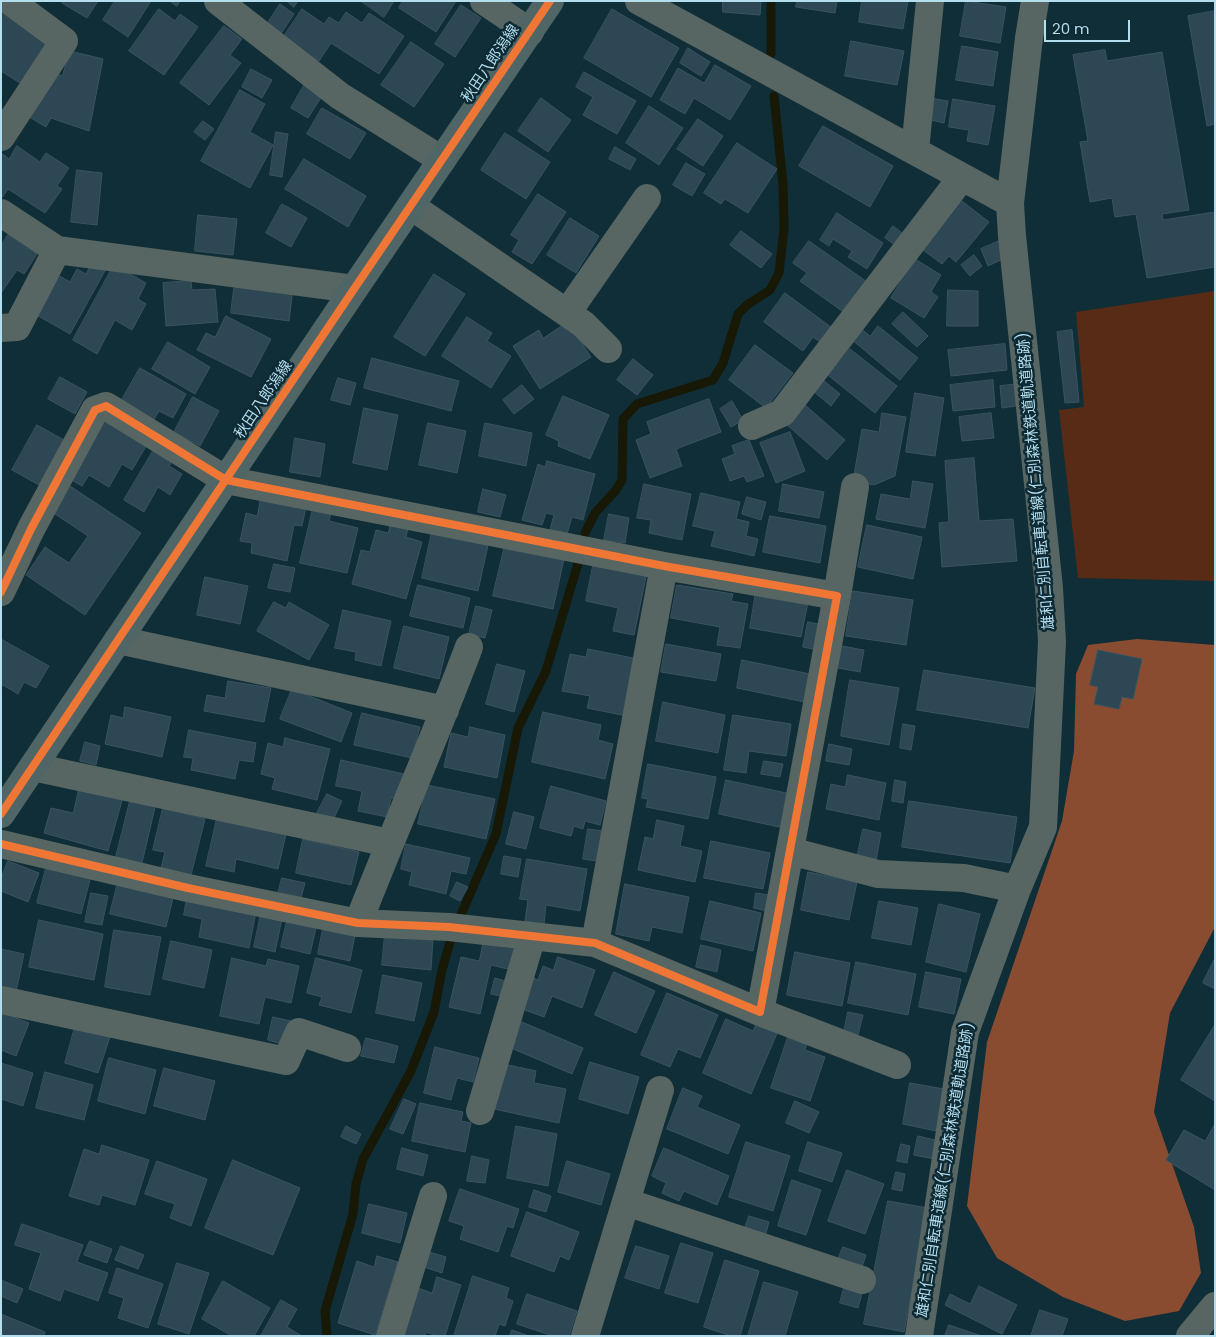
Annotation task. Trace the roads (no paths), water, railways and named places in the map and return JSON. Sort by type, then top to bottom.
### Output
[{"type":"main road","name":"秋田八郎潟線","points":[[1,814],[550,1]]},
{"type":"street","points":[[1,137],[64,41],[10,1]]},
{"type":"street","points":[[218,1],[340,96],[442,160]]},
{"type":"street","points":[[484,1],[530,32]]},
{"type":"street","points":[[639,1],[1010,203]]},
{"type":"street","points":[[915,150],[930,1]]},
{"type":"street","name":"雄和仁別自転車道線(仁別森林鉄道軌道路跡)","points":[[919,1336],[965,1032],[1017,889],[1042,827],[1052,642],[1049,588],[1010,203],[1035,1]]},
{"type":"street","points":[[752,426],[782,413],[962,177]]},
{"type":"street","points":[[567,313],[647,198]]},
{"type":"street","points":[[411,206],[583,324],[608,349]]},
{"type":"street","points":[[1,213],[57,250],[354,289]]},
{"type":"street","points":[[1,328],[17,327],[57,250]]},
{"type":"street","points":[[1,592],[31,528],[95,410],[106,406],[226,480],[664,566],[838,596]]},
{"type":"street","points":[[760,1012],[838,596],[855,487]]},
{"type":"street","points":[[595,943],[664,566]]},
{"type":"street","points":[[118,640],[445,710]]},
{"type":"street","points":[[358,923],[469,647]]},
{"type":"street","points":[[33,767],[389,843]]},
{"type":"street","points":[[1,844],[188,888],[358,923],[449,928],[595,943],[760,1012],[897,1065]]},
{"type":"street","points":[[790,851],[878,874],[964,878],[1017,889]]},
{"type":"street","points":[[480,1111],[532,936]]},
{"type":"street","points":[[1,1000],[286,1061],[299,1032],[347,1048]]},
{"type":"street","points":[[585,1336],[660,1090]]},
{"type":"street","points":[[390,1336],[433,1196]]},
{"type":"street","points":[[626,1202],[862,1280]]},
{"type":"street","points":[[1190,1336],[1215,1306]]},
{"type":"waterway","points":[[771,1],[771,54]]},
{"type":"waterway","points":[[585,533],[595,513],[616,490],[622,480],[623,419],[637,404],[713,380],[723,363],[738,314],[747,305],[770,290],[779,273],[784,228],[783,184],[774,96]]},
{"type":"waterway","points":[[460,917],[496,834],[518,728],[546,671],[579,560]]},
{"type":"waterway","points":[[327,1336],[325,1311],[353,1214],[356,1184],[363,1159],[411,1071],[434,1012],[442,970],[450,942]]}]
